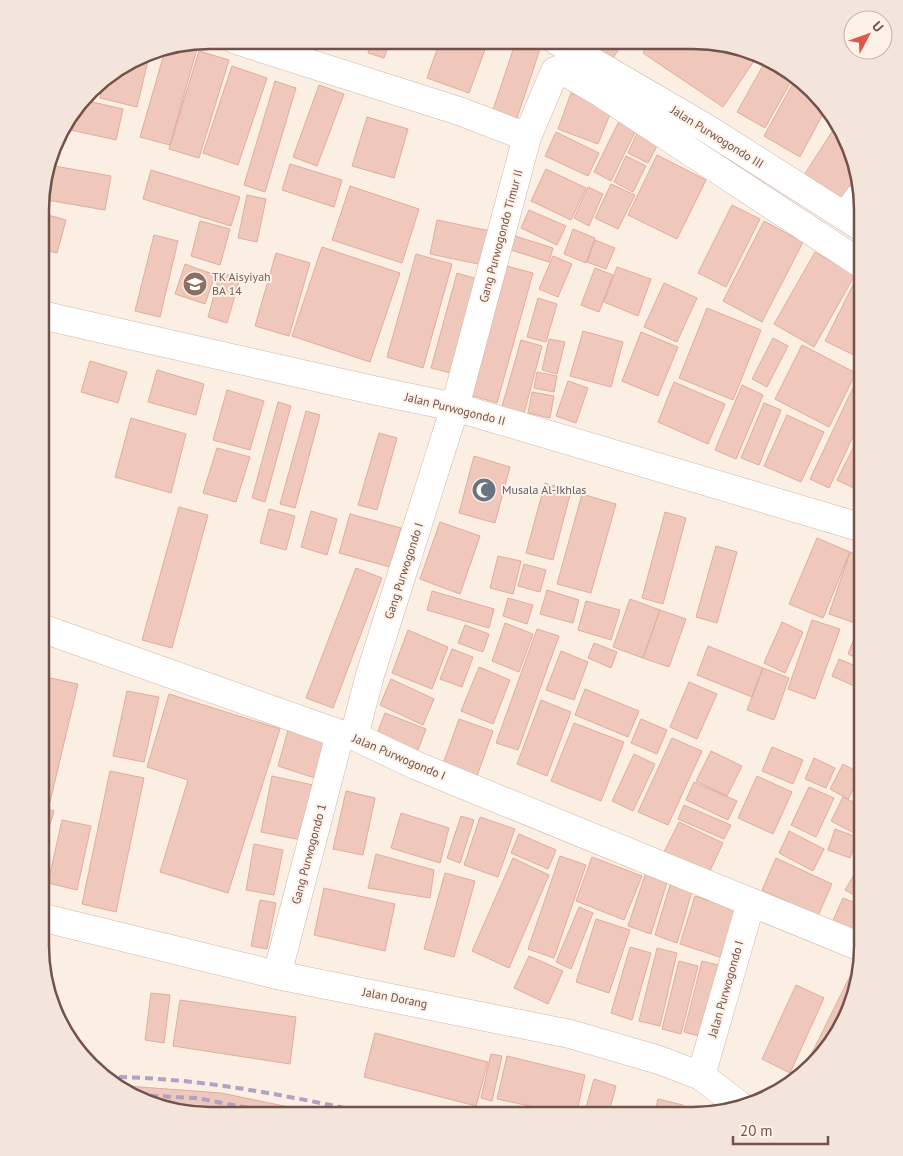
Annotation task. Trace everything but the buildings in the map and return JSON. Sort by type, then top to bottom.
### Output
[{"type":"street","points":[[264,49],[460,111],[527,137]]},
{"type":"street","points":[[561,53],[560,69],[601,93],[854,259]]},
{"type":"street","name":"Gang Purwogondo Timur II","points":[[455,407],[527,137],[561,53]]},
{"type":"street","name":"Jalan Purwogondo III","points":[[561,53],[706,128],[854,213]]},
{"type":"street","name":"Jalan Purwogondo II","points":[[49,317],[455,407],[854,525]]},
{"type":"street","name":"Gang Purwogondo I","points":[[347,735],[370,675],[455,407]]},
{"type":"street","name":"Jalan Purwogondo I","points":[[49,631],[347,735],[415,765],[854,944]]},
{"type":"street","name":"Gang Purwogondo 1","points":[[277,974],[347,735]]},
{"type":"street","name":"Jalan Purwogondo I","points":[[701,1076],[751,902]]},
{"type":"street","name":"Jalan Dorang","points":[[49,919],[277,974],[570,1034],[659,1060],[701,1076],[735,1102]]},
{"type":"railway","points":[[117,1077],[175,1080],[209,1084],[338,1107]]},
{"type":"railway","points":[[150,1096],[196,1098],[244,1107]]},
{"type":"place","name":"TK Aisyiyah BA 14","points":[[195,284]]},
{"type":"place","name":"Musala Al-Ikhlas","points":[[484,490]]}]
